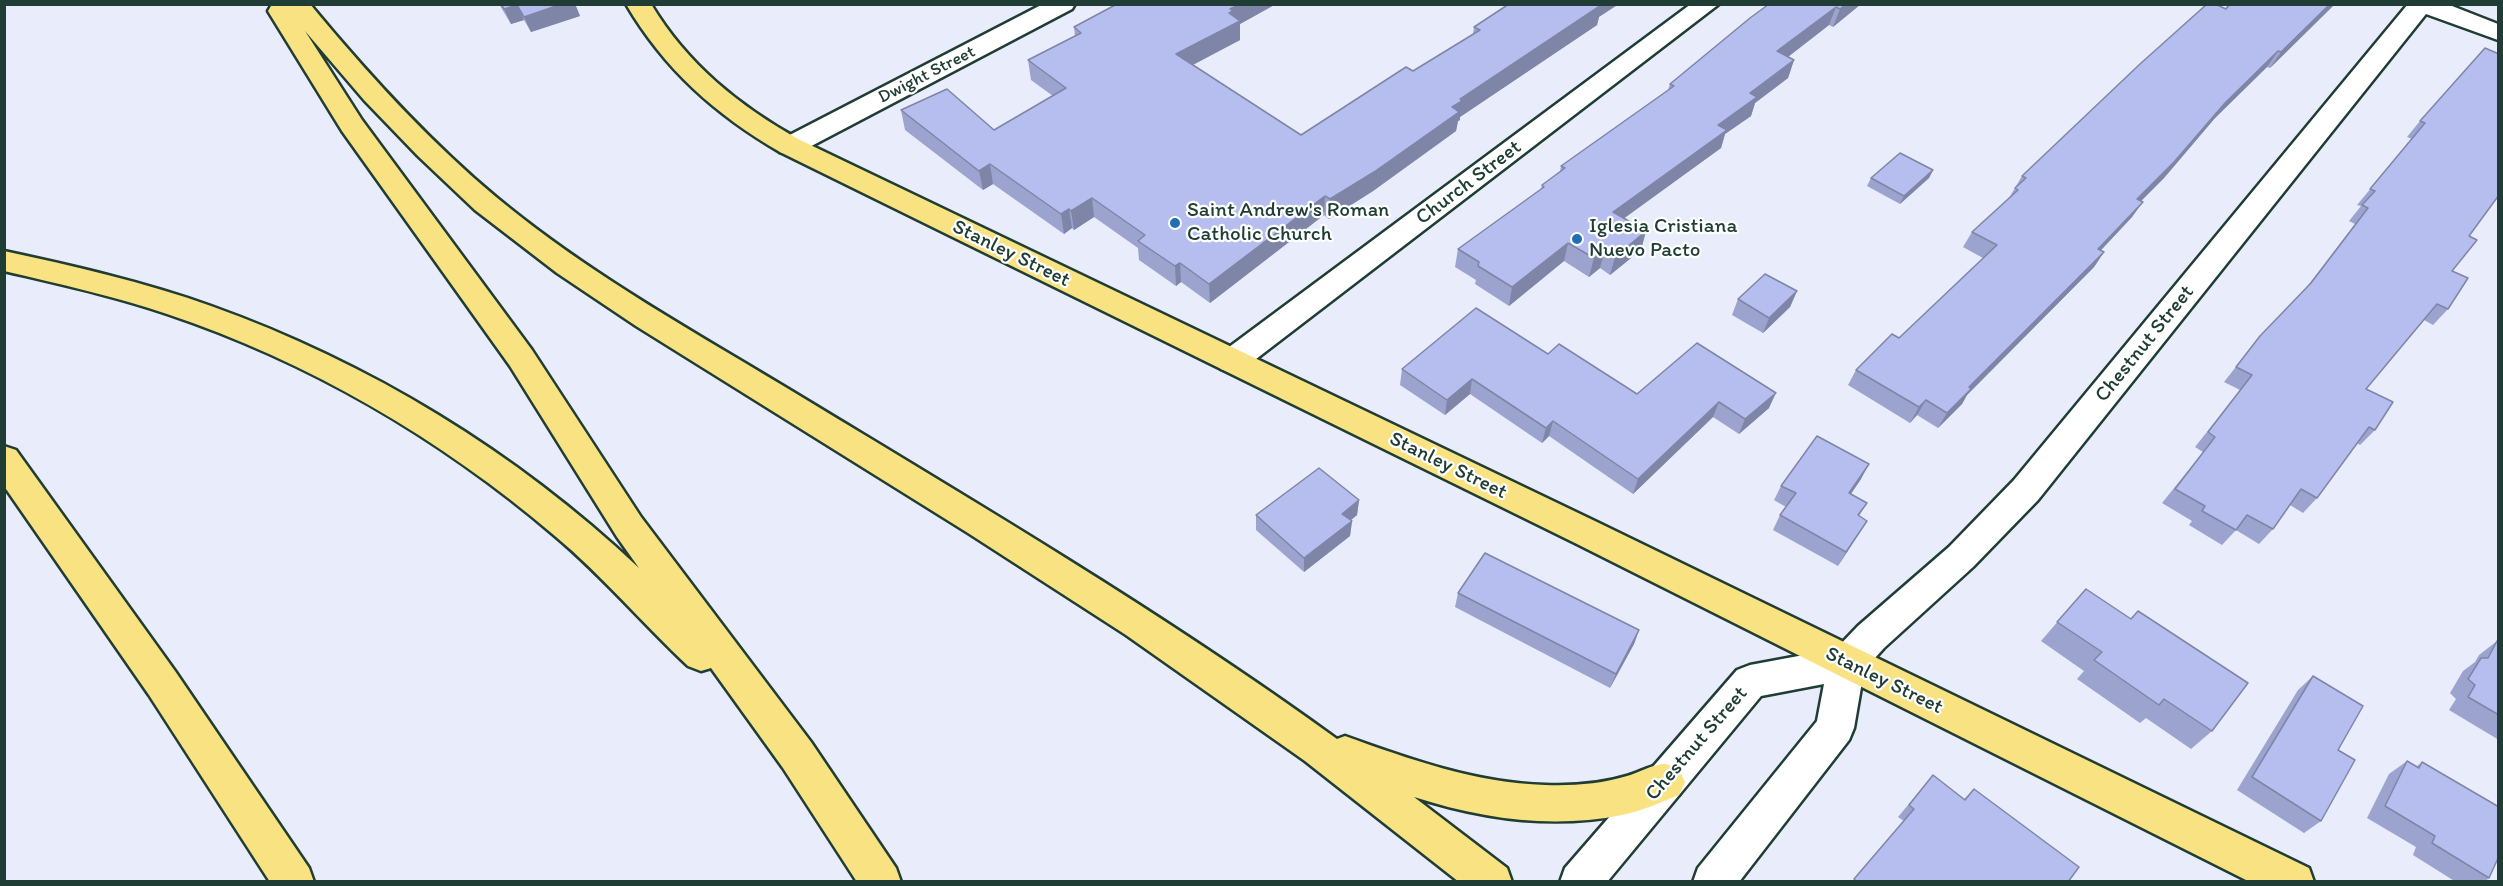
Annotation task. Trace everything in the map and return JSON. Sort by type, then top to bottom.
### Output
[{"type":"main road","points":[[276,4],[346,116],[520,358],[629,527],[798,755],[881,882]]},
{"type":"main road","points":[[296,4],[355,76],[418,143],[488,205],[549,253],[651,321],[1096,595],[1199,663],[1314,742],[1492,882]]},
{"type":"main road","name":"Stanley Street","points":[[638,4],[665,45],[704,85],[749,122],[790,146],[2295,882]]},
{"type":"main road","points":[[4,261],[116,288],[200,313],[308,358],[387,398],[494,468],[567,525],[643,595],[694,648],[759,704]]},
{"type":"main road","points":[[4,459],[162,683],[294,882]]},
{"type":"main road","points":[[1314,742],[1429,783],[1512,802],[1549,805],[1581,804],[1623,797],[1665,782]]},
{"type":"street","name":"Dwight Street","points":[[790,146],[1063,4]]},
{"type":"street","name":"Church Street","points":[[1232,361],[1707,4]]},
{"type":"street","points":[[2422,4],[2499,33]]},
{"type":"street","name":"Chestnut Street","points":[[1580,882],[1750,682],[1847,663],[1871,638],[1960,557],[2026,490],[2422,4]]},
{"type":"street","points":[[1713,882],[1835,728],[1847,663]]},
{"type":"building","points":[[501,4],[562,4],[524,17],[517,5],[504,9]]},
{"type":"building","points":[[1117,4],[1240,4],[1230,9],[1233,11],[1229,13],[1240,21],[1176,54],[1301,135],[1406,67],[1413,71],[1480,30],[1474,27],[1509,4],[1601,5],[1460,99],[1462,101],[1452,107],[1459,112],[1374,172],[1330,199],[1325,196],[1209,284],[1180,263],[1175,266],[1138,241],[1145,235],[1092,198],[1071,211],[1069,209],[1061,214],[990,164],[979,171],[901,110],[947,89],[994,130],[1066,88],[1028,60],[1081,33],[1074,27]]},
{"type":"building","points":[[1769,4],[1846,4],[1840,9],[1836,7],[1777,51],[1794,60],[1750,93],[1757,97],[1718,125],[1727,130],[1613,212],[1646,231],[1615,257],[1605,250],[1594,258],[1568,243],[1512,287],[1478,266],[1479,262],[1458,249],[1544,187],[1542,185],[1565,168],[1561,166],[1674,86],[1670,84]]},
{"type":"building","points":[[2207,4],[2215,4],[2226,9],[2230,4],[2330,4],[2225,103],[2174,162],[2137,199],[2143,202],[2098,249],[2104,252],[1969,387],[1971,389],[1947,413],[1926,400],[1919,407],[1856,370],[1892,334],[1899,338],[1997,245],[1972,232],[2018,190],[2015,188],[2026,178],[2022,176]]},
{"type":"building","points":[[2485,48],[2499,54],[2499,195],[2469,236],[2477,240],[2452,271],[2468,278],[2448,309],[2437,304],[2366,389],[2393,402],[2375,430],[2369,427],[2317,498],[2301,489],[2273,529],[2247,515],[2236,530],[2202,511],[2205,506],[2175,489],[2215,437],[2208,432],[2252,375],[2236,367],[2260,336],[2311,283],[2368,208],[2362,205],[2375,191],[2370,189],[2425,123],[2420,121]]},
{"type":"building","points":[[1900,153],[1933,170],[1904,196],[1871,178]]},
{"type":"building","points":[[1765,274],[1797,291],[1769,318],[1738,299]]},
{"type":"building","points":[[1476,308],[1548,354],[1559,344],[1637,394],[1697,343],[1776,393],[1745,419],[1719,402],[1638,479],[1553,421],[1546,428],[1472,379],[1447,400],[1402,369]]},
{"type":"building","points":[[1817,436],[1869,464],[1849,493],[1867,503],[1858,515],[1867,521],[1846,552],[1780,515],[1796,493],[1781,486]]},
{"type":"building","points":[[1319,468],[1359,500],[1342,514],[1352,521],[1304,558],[1256,515]]},
{"type":"building","points":[[1485,553],[1639,630],[1616,674],[1458,593]]},
{"type":"building","points":[[2086,589],[2131,619],[2138,611],[2248,683],[2212,731],[2164,699],[2159,705],[2094,660],[2102,652],[2057,622]]},
{"type":"building","points":[[2497,641],[2499,642],[2499,715],[2468,697],[2475,685],[2468,679],[2481,658],[2488,658]]},
{"type":"building","points":[[2313,676],[2363,706],[2338,750],[2355,760],[2321,821],[2252,777]]},
{"type":"building","points":[[2407,761],[2419,768],[2422,762],[2499,807],[2499,856],[2489,878],[2432,843],[2435,836],[2385,806]]},
{"type":"building","points":[[1933,775],[1965,800],[1974,789],[2079,867],[2068,882],[1857,882],[1854,879],[1914,809],[1909,805]]},
{"type":"place","name":"Saint Andrew's Roman Catholic Church","points":[[1175,223]]},
{"type":"place","name":"Iglesia Cristiana Nuevo Pacto","points":[[1577,239]]}]
